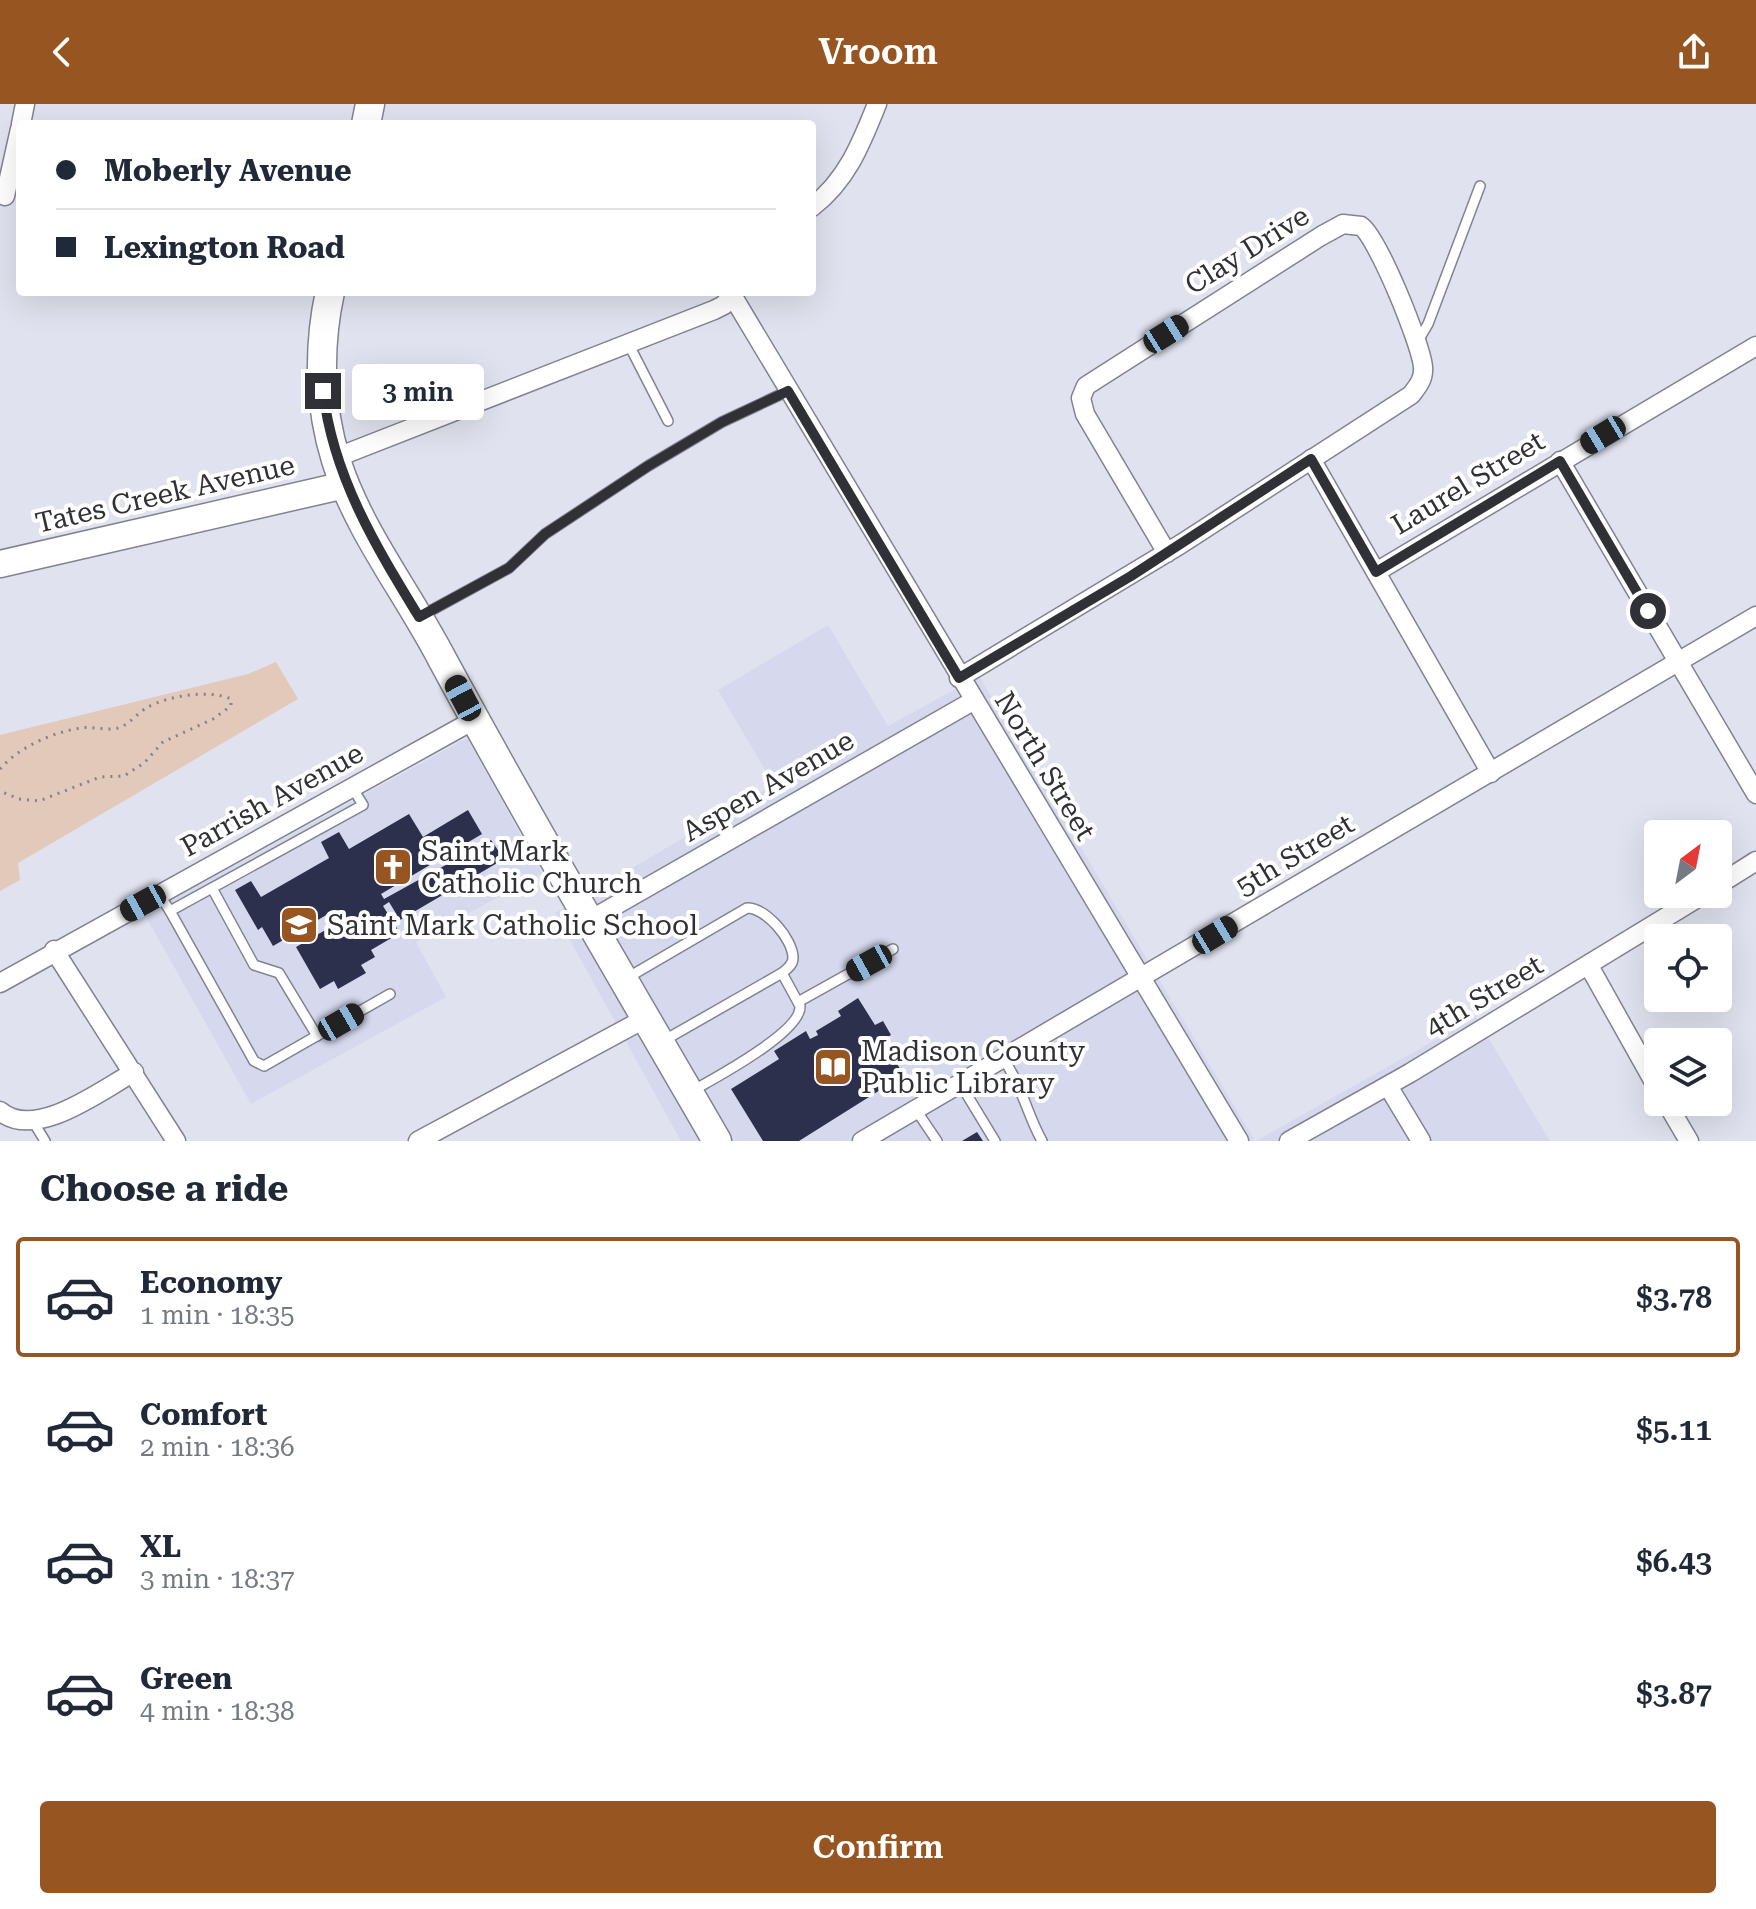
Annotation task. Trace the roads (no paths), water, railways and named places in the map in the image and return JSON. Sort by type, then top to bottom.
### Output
[{"type":"main road","points":[[330,296],[322,365],[327,426],[345,485],[474,720],[717,1141]]},
{"type":"main road","name":"Tates Creek Avenue","points":[[0,564],[345,485]]},
{"type":"street","points":[[816,203],[850,167],[877,104]]},
{"type":"street","points":[[8,196],[16,150]]},
{"type":"street","name":"Clay Drive","points":[[959,678],[1167,553],[1411,395],[1423,373],[1416,344],[1370,235],[1361,226],[1343,224],[1089,382],[1081,398],[1085,414],[1167,553]]},
{"type":"street","points":[[335,458],[714,310],[731,296]]},
{"type":"street","name":"North Street","points":[[734,296],[959,678],[1239,1141]]},
{"type":"street","name":"Laurel Street","points":[[1376,572],[1756,346]]},
{"type":"street","points":[[1311,459],[1491,773]]},
{"type":"street","points":[[1560,461],[1756,794]]},
{"type":"street","name":"5th Street","points":[[862,1141],[1756,616]]},
{"type":"street","name":"Aspen Avenue","points":[[590,920],[973,701]]},
{"type":"street","name":"Parrish Avenue","points":[[0,983],[54,950],[474,720]]},
{"type":"street","points":[[1732,876],[1756,861]]},
{"type":"street","name":"4th Street","points":[[1289,1141],[1388,1086],[1682,908]]},
{"type":"street","points":[[54,950],[176,1141]]},
{"type":"street","points":[[1589,966],[1644,1064]]},
{"type":"street","points":[[418,1141],[646,1018]]},
{"type":"street","points":[[0,1111],[9,1120],[45,1122],[134,1072]]},
{"type":"street","points":[[1388,1086],[1421,1141]]},
{"type":"street","points":[[1674,1116],[1689,1141]]},
{"type":"lane","points":[[1416,344],[1428,324],[1480,186]]},
{"type":"lane","points":[[628,343],[668,421]]},
{"type":"lane","points":[[419,617],[509,568],[545,534],[648,466],[722,422],[788,391]]},
{"type":"lane","points":[[170,911],[363,805],[352,787]]},
{"type":"lane","points":[[212,888],[254,965],[279,973],[317,1036]]},
{"type":"lane","points":[[159,894],[254,1061],[264,1066],[390,994]]},
{"type":"lane","points":[[624,980],[747,908],[763,910],[770,916],[790,948],[793,958],[782,973],[660,1043]]},
{"type":"lane","points":[[798,1002],[893,949]]},
{"type":"lane","points":[[689,1093],[760,1051],[801,1012],[782,973]]},
{"type":"lane","points":[[1004,1060],[1020,1084],[1032,1122],[1042,1141]]},
{"type":"lane","points":[[961,1085],[995,1141]]},
{"type":"lane","points":[[916,1110],[937,1141]]},
{"type":"lane","points":[[34,1123],[45,1141]]},
{"type":"place","name":"Saint Mark Catholic Church","points":[[393,867]]},
{"type":"place","name":"Saint Mark Catholic School","points":[[299,925]]},
{"type":"place","name":"Madison County Public Library","points":[[833,1067]]}]
